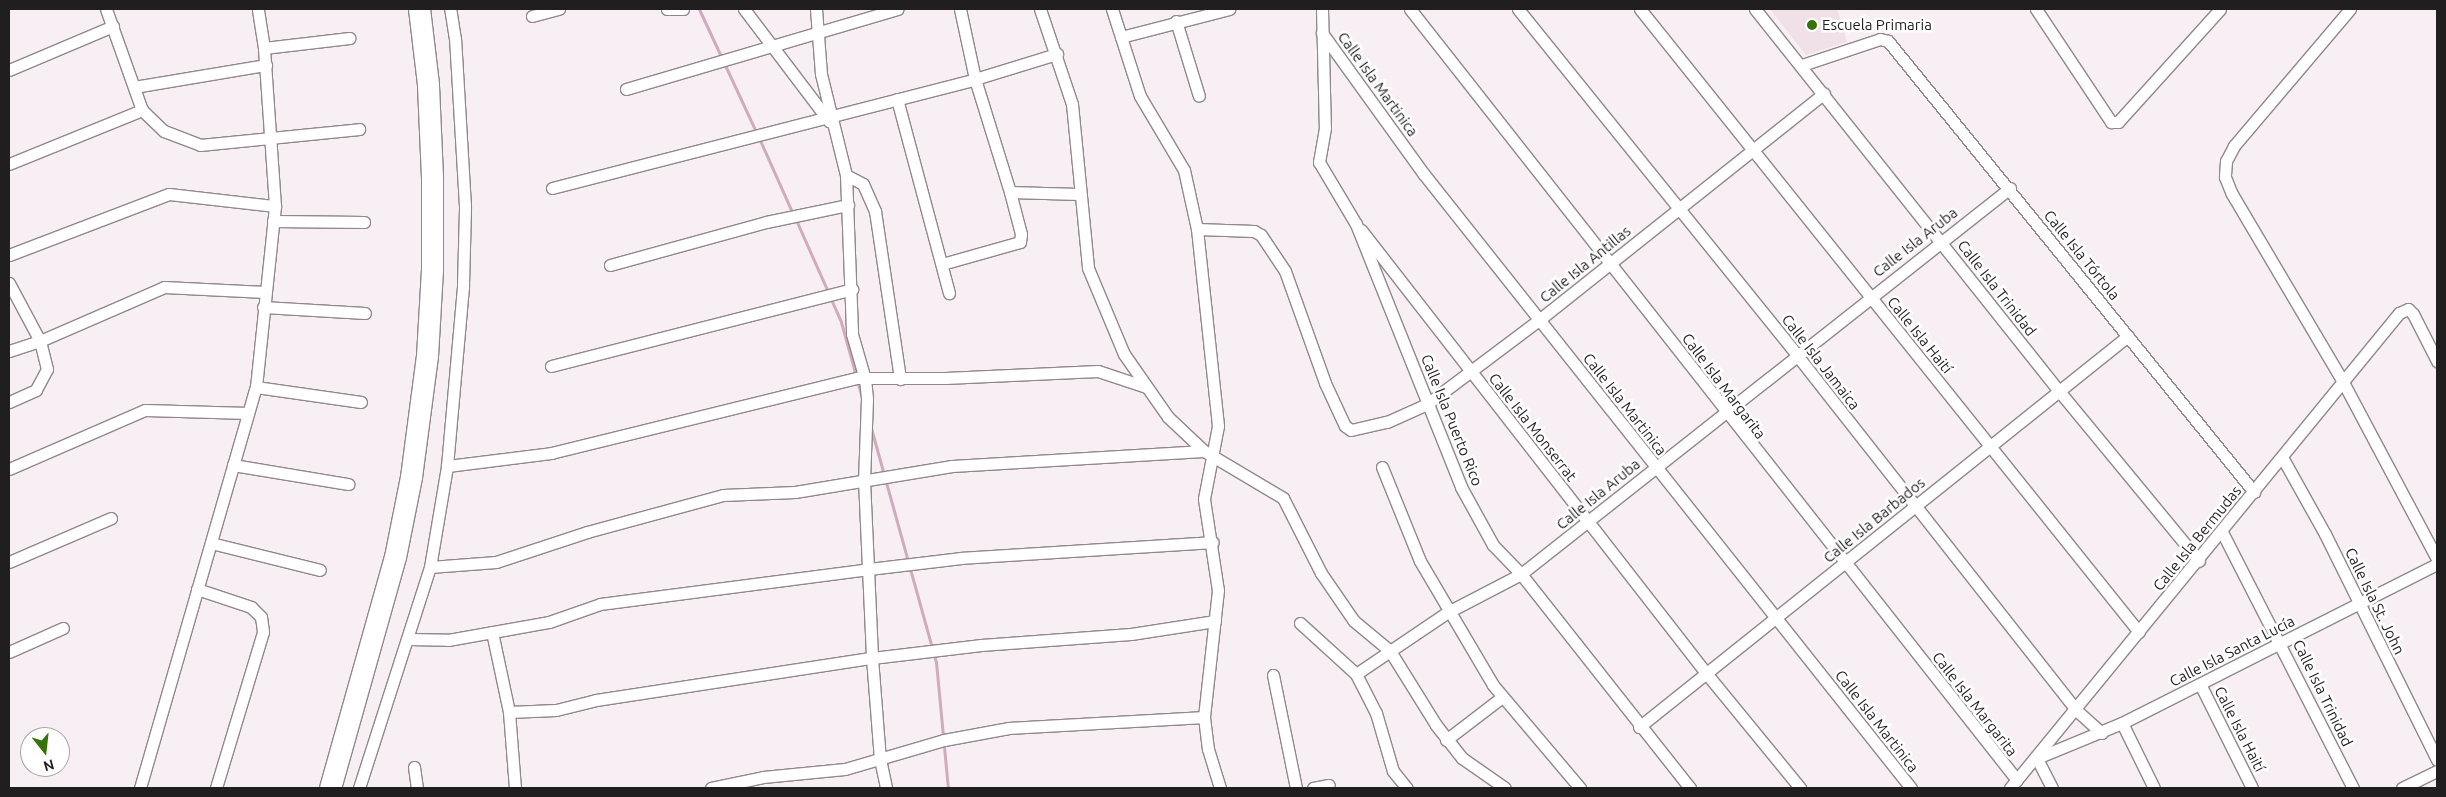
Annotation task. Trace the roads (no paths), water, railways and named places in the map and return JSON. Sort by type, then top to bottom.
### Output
[{"type":"highway","points":[[330,788],[395,557],[411,477],[425,373],[433,222],[431,130],[419,9]]},
{"type":"street","points":[[106,9],[142,110],[164,131],[200,145],[359,129]]},
{"type":"street","points":[[140,788],[256,387],[275,206],[266,65],[258,9]]},
{"type":"street","points":[[359,788],[409,639],[430,567],[447,466],[463,285],[465,206],[455,39],[450,9]]},
{"type":"street","points":[[532,16],[559,9]]},
{"type":"street","points":[[667,9],[683,9]]},
{"type":"street","points":[[744,9],[831,120]]},
{"type":"street","points":[[816,9],[815,32],[831,120],[846,175],[852,289],[852,334],[865,379],[864,480],[872,658],[880,759],[886,788]]},
{"type":"street","points":[[626,89],[897,9]]},
{"type":"street","points":[[942,264],[1020,242],[1010,192],[975,79],[960,9]]},
{"type":"street","points":[[1040,9],[1057,54],[1072,104],[1079,194],[1088,268],[1124,354],[1168,417],[1208,453],[1283,498],[1321,573],[1354,621],[1390,651],[1446,740],[1474,768],[1505,788]]},
{"type":"street","points":[[1112,9],[1140,96],[1184,170],[1197,229],[1218,417],[1208,453],[1204,498],[1218,574],[1215,621],[1204,717],[1208,749],[1220,788]]},
{"type":"street","points":[[1121,37],[1176,21],[1229,9]]},
{"type":"street","name":"Calle Isla Puerto Rico","points":[[1322,9],[1325,128],[1319,162],[1356,224],[1427,404],[1466,496],[1494,545],[1521,574],[1690,788]]},
{"type":"street","name":"Calle Isla Margarita","points":[[1410,9],[1724,413],[1844,563],[2014,784]]},
{"type":"street","name":"Calle Isla Jamaica","points":[[1518,9],[1796,354],[1914,507],[2075,709],[2102,733]]},
{"type":"street","name":"Calle Isla Haití","points":[[1640,9],[2139,632]]},
{"type":"street","name":"Calle Isla Trinidad","points":[[1756,9],[2059,391],[2198,561]]},
{"type":"street","points":[[2036,9],[2111,122],[2118,122],[2220,9]]},
{"type":"street","points":[[2350,9],[2234,146],[2226,161],[2225,177],[2232,194],[2344,382],[2437,559]]},
{"type":"street","points":[[1176,21],[1199,96]]},
{"type":"street","points":[[9,70],[113,26]]},
{"type":"street","name":"Calle Isla Martinica","points":[[1322,33],[1423,173],[1911,788]]},
{"type":"street","points":[[264,48],[349,38]]},
{"type":"street","name":"Calle Isla Tórtola","points":[[1802,65],[1885,38],[2010,188],[2254,492]]},
{"type":"street","points":[[552,188],[831,120],[897,99],[975,79],[1057,54]]},
{"type":"street","points":[[134,86],[266,65]]},
{"type":"street","name":"Calle Isla Antillas","points":[[1197,229],[1254,231],[1261,235],[1285,272],[1325,383],[1345,426],[1351,430],[1387,422],[1427,404],[1539,320],[1610,264],[1677,207],[1824,93]]},
{"type":"street","points":[[897,99],[949,293]]},
{"type":"street","points":[[9,164],[142,110]]},
{"type":"street","points":[[846,175],[863,184],[875,211],[900,379]]},
{"type":"street","name":"Calle Isla Aruba","points":[[1356,674],[1448,612],[1521,574],[1940,240],[2010,188]]},
{"type":"street","points":[[1010,192],[1079,194]]},
{"type":"street","points":[[9,255],[169,194],[275,206]]},
{"type":"street","points":[[610,265],[766,222],[848,206]]},
{"type":"street","points":[[273,221],[364,222]]},
{"type":"street","name":"Calle Isla Monserrat","points":[[1356,224],[1587,522],[1800,788]]},
{"type":"street","points":[[9,283],[40,342],[47,369],[44,379],[36,390],[9,402]]},
{"type":"street","points":[[9,351],[40,342],[164,287],[265,292]]},
{"type":"street","points":[[551,366],[852,289]]},
{"type":"street","points":[[263,308],[365,313]]},
{"type":"street","name":"Calle Isla Bermudas","points":[[2014,784],[2222,532],[2399,313],[2408,309],[2437,362]]},
{"type":"street","name":"Calle Isla Barbados","points":[[1640,727],[2128,336]]},
{"type":"street","points":[[447,466],[552,453],[680,419],[736,410],[857,378],[900,379],[1098,371],[1146,387]]},
{"type":"street","points":[[256,387],[361,402]]},
{"type":"street","points":[[9,469],[145,410],[248,413]]},
{"type":"street","points":[[430,567],[496,562],[588,532],[723,496],[795,492],[952,466],[1208,453]]},
{"type":"street","name":"Calle Isla St. John","points":[[2282,457],[2437,760]]},
{"type":"street","points":[[233,465],[348,484]]},
{"type":"street","points":[[1382,467],[1402,522],[1448,612],[1502,697],[1580,788]]},
{"type":"street","points":[[9,562],[111,518]]},
{"type":"street","name":"Calle Isla Trinidad","points":[[2222,532],[2281,643],[2353,788]]},
{"type":"street","points":[[409,639],[448,640],[549,622],[600,604],[869,569],[961,558],[1212,542]]},
{"type":"street","points":[[210,543],[320,570]]},
{"type":"street","name":"Calle Isla Santa Lucía","points":[[2037,758],[2102,733],[2437,564]]},
{"type":"street","points":[[197,589],[250,607],[261,617],[263,632],[216,788]]},
{"type":"street","points":[[509,712],[556,710],[596,700],[872,658],[981,645],[1131,634],[1215,621]]},
{"type":"street","points":[[1300,623],[1356,674],[1376,713],[1393,771],[1407,788]]},
{"type":"street","points":[[9,652],[63,628]]},
{"type":"street","points":[[492,632],[509,712],[515,788]]},
{"type":"street","points":[[1273,675],[1296,788]]},
{"type":"street","name":"Calle Isla Haití","points":[[2200,684],[2252,788]]},
{"type":"street","points":[[1446,740],[1502,697]]},
{"type":"street","points":[[711,788],[763,777],[845,769],[944,740],[1008,728],[1204,717]]},
{"type":"street","points":[[2122,723],[2154,788]]},
{"type":"street","name":"Calle Isla Margarita","points":[[2037,758],[2052,788]]},
{"type":"street","points":[[414,767],[417,788]]},
{"type":"street","points":[[2402,788],[2437,771]]},
{"type":"street","points":[[1312,788],[1329,785]]},
{"type":"waterway","points":[[699,9],[756,132]]},
{"type":"waterway","points":[[759,138],[793,214]]},
{"type":"waterway","points":[[796,220],[828,292]]},
{"type":"waterway","points":[[830,297],[841,322],[861,394]]},
{"type":"waterway","points":[[871,428],[936,662],[948,788]]},
{"type":"place","name":"Escuela Primaria","points":[[1812,25]]}]
